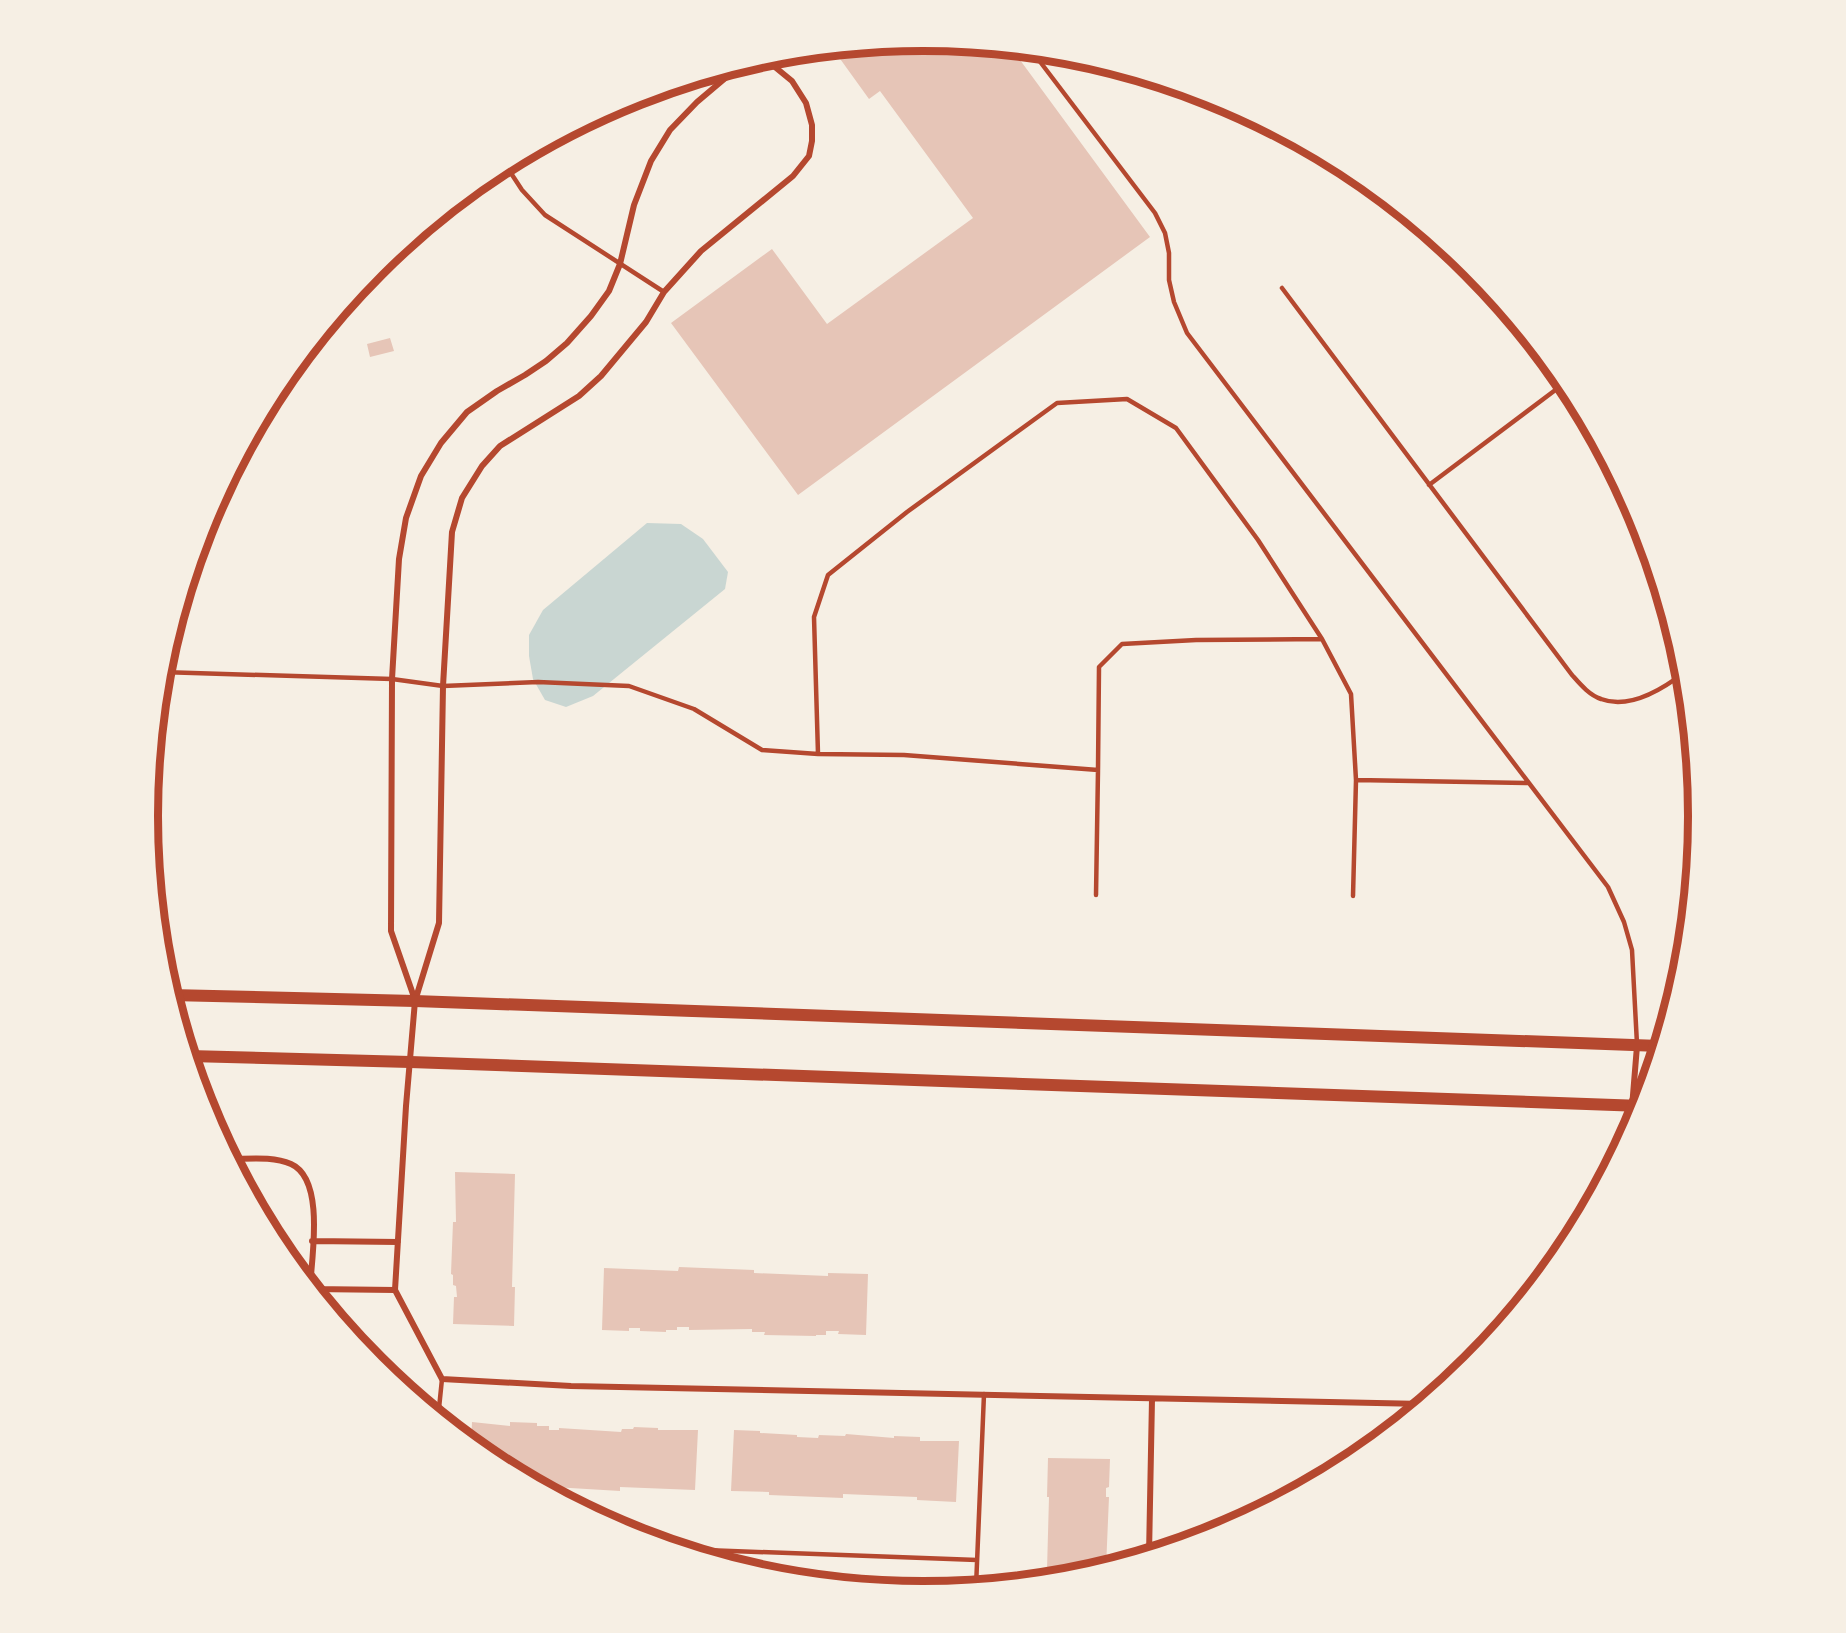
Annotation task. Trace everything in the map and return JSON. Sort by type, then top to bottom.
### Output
[{"type":"main road","points":[[179,995],[415,1001],[1653,1045]]},
{"type":"main road","points":[[196,1056],[1631,1106]]},
{"type":"street","points":[[774,66],[792,81],[806,103],[812,126],[809,156],[793,176],[701,252],[664,292],[646,322],[601,376],[579,396],[500,446],[482,466],[462,498],[452,532],[443,686],[439,923],[415,1001],[395,1290],[442,1379],[571,1386],[1414,1404]]},
{"type":"street","points":[[415,1001],[391,931],[392,679],[399,559],[406,518],[421,476],[441,443],[467,412],[496,391],[546,361],[567,343],[591,316],[609,291],[620,264],[634,205],[651,161],[670,130],[697,102],[727,77]]},
{"type":"street","points":[[1637,1044],[1637,1091]]},
{"type":"street","points":[[238,1159],[276,1160],[290,1163],[307,1178],[314,1208],[311,1276]]},
{"type":"street","points":[[312,1241],[398,1242]]},
{"type":"street","points":[[320,1288],[395,1290]]},
{"type":"street","points":[[1149,1547],[1152,1399]]},
{"type":"lane","points":[[1039,61],[1155,213],[1165,233],[1169,253],[1169,280],[1174,302],[1187,333],[1608,887],[1624,922],[1632,950],[1637,1044]]},
{"type":"lane","points":[[510,172],[522,190],[544,215],[664,292]]},
{"type":"lane","points":[[1282,288],[1572,675],[1585,689],[1601,699],[1621,702],[1641,698],[1676,679]]},
{"type":"lane","points":[[1429,485],[1557,389]]},
{"type":"lane","points":[[818,754],[814,617],[828,575],[907,512],[1057,403],[1127,399],[1176,428],[1258,540],[1322,639],[1351,694],[1356,780],[1353,896]]},
{"type":"lane","points":[[1096,895],[1099,667],[1122,644],[1196,640],[1322,639]]},
{"type":"lane","points":[[171,672],[392,679],[443,686],[538,682],[629,686],[694,709],[762,750],[818,754],[904,755],[1098,770]]},
{"type":"lane","points":[[1356,780],[1527,783]]},
{"type":"lane","points":[[439,1409],[442,1379]]},
{"type":"lane","points":[[976,1580],[984,1394]]},
{"type":"lane","points":[[709,1551],[977,1560]]},
{"type":"shaded area","points":[[647,523],[681,524],[703,539],[728,572],[725,589],[593,696],[566,707],[545,700],[533,679],[529,656],[529,635],[543,610]]},
{"type":"building","points":[[923,51],[1018,58],[1150,237],[798,495],[671,323],[772,249],[827,324],[973,218],[880,91],[869,99],[838,56]]},
{"type":"building","points":[[390,338],[394,351],[370,357],[367,344]]},
{"type":"building","points":[[455,1172],[515,1174],[512,1287],[515,1287],[514,1326],[453,1324],[454,1297],[457,1297],[456,1286],[453,1285],[451,1274],[453,1222],[456,1222]]},
{"type":"building","points":[[679,1267],[828,1276],[828,1273],[868,1274],[866,1335],[826,1331],[826,1335],[816,1336],[764,1335],[765,1332],[752,1332],[752,1329],[689,1330],[689,1327],[677,1327],[677,1330],[666,1330],[666,1332],[640,1331],[640,1328],[629,1328],[629,1331],[602,1330],[604,1268],[678,1271]]},
{"type":"building","points":[[472,1422],[510,1426],[510,1422],[537,1423],[537,1426],[549,1426],[549,1430],[559,1430],[559,1428],[621,1432],[622,1429],[633,1429],[634,1427],[658,1428],[658,1430],[698,1430],[695,1490],[620,1487],[620,1491],[555,1487],[471,1434]]},
{"type":"building","points":[[734,1430],[797,1435],[797,1437],[818,1438],[819,1435],[845,1436],[846,1434],[894,1438],[894,1436],[920,1437],[920,1441],[959,1441],[956,1502],[917,1500],[917,1497],[843,1494],[843,1498],[731,1491]]},
{"type":"building","points":[[1048,1458],[1110,1459],[1109,1487],[1106,1488],[1106,1497],[1109,1497],[1106,1559],[1044,1572],[1047,1570],[1049,1497],[1047,1497]]}]
